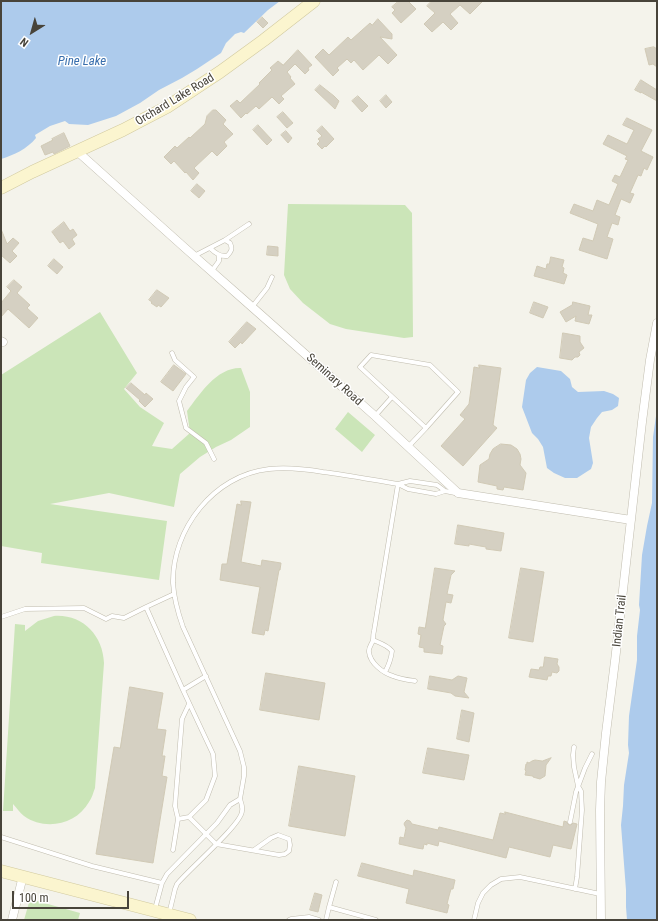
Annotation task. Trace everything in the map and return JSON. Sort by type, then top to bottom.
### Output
[{"type":"main road","name":"Orchard Lake Road","points":[[1,188],[32,172],[78,152],[168,107],[231,64],[314,1]]},
{"type":"main road","points":[[1,870],[190,920]]},
{"type":"street","name":"Seminary Road","points":[[78,152],[193,256],[375,416],[458,493]]},
{"type":"street","name":"Indian Trail","points":[[601,920],[601,782],[643,415],[650,360],[657,323]]},
{"type":"street","points":[[458,493],[631,520]]},
{"type":"street","points":[[12,920],[23,876]]},
{"type":"lane","points":[[193,256],[225,240],[249,224]]},
{"type":"lane","points":[[210,248],[219,255],[227,256],[231,251],[231,246],[230,243],[225,240]]},
{"type":"lane","points":[[211,272],[218,261],[219,255]]},
{"type":"lane","points":[[252,307],[272,277]]},
{"type":"lane","points":[[172,353],[175,360],[194,377],[186,387],[179,401],[186,428],[206,443],[214,459]]},
{"type":"lane","points":[[408,447],[426,428],[458,392],[430,365],[371,355],[360,367],[426,428]]},
{"type":"lane","points":[[375,416],[392,397]]},
{"type":"lane","points":[[168,914],[174,889],[177,884],[232,827],[242,812],[240,799],[244,771],[241,754],[183,627],[176,608],[173,582],[176,557],[187,527],[198,510],[208,499],[236,479],[253,472],[267,469],[290,468],[331,473],[398,484],[408,489],[436,494],[445,491],[458,493]]},
{"type":"lane","points":[[398,484],[410,481],[437,485],[445,491]]},
{"type":"lane","points":[[398,484],[373,640],[368,649],[368,653],[372,661],[385,672],[392,676],[415,681]]},
{"type":"lane","points":[[1,622],[2,616],[25,609],[84,608],[106,619],[112,616],[124,618],[174,594]]},
{"type":"lane","points":[[146,607],[213,754],[215,776],[206,800],[189,817],[178,819]]},
{"type":"lane","points":[[373,640],[389,647],[392,651],[388,668],[385,672]]},
{"type":"lane","points":[[183,690],[206,676]]},
{"type":"lane","points":[[173,850],[178,819],[175,806],[182,719],[189,704]]},
{"type":"lane","points":[[574,747],[574,767],[578,786],[581,792],[582,810],[575,889]]},
{"type":"lane","points":[[570,822],[576,792],[592,754]]},
{"type":"lane","points":[[155,911],[162,883],[170,869],[206,834],[220,819],[230,805],[240,799]]},
{"type":"lane","points":[[189,817],[216,844],[279,855],[289,851],[290,845],[288,839],[278,835],[254,850]]},
{"type":"lane","points":[[1,837],[92,866],[162,883]]},
{"type":"lane","points":[[474,920],[478,903],[483,893],[491,885],[501,879],[520,877],[601,894]]},
{"type":"lane","points":[[326,920],[336,882]]},
{"type":"lane","points":[[329,907],[376,920]]},
{"type":"lane","points":[[289,920],[310,917],[319,920]]},
{"type":"green space","points":[[288,204],[405,205],[412,213],[413,337],[404,338],[346,329],[330,324],[303,303],[290,289],[284,275]]},
{"type":"green space","points":[[100,312],[137,373],[124,389],[140,407],[164,423],[152,446],[172,449],[190,433],[187,411],[203,390],[224,372],[241,368],[250,392],[250,427],[231,440],[200,457],[180,474],[174,507],[109,493],[50,504],[167,521],[159,580],[41,563],[42,553],[1,546],[1,375]]},
{"type":"green space","points":[[348,412],[375,435],[362,452],[335,429]]},
{"type":"green space","points":[[54,616],[64,616],[73,619],[89,628],[100,644],[104,663],[95,788],[92,797],[83,810],[76,816],[60,823],[50,824],[32,821],[23,815],[13,804],[13,811],[3,811],[15,624],[25,625],[25,631],[38,621]]},
{"type":"green space","points":[[30,899],[80,913],[78,920],[24,920]]},
{"type":"water","name":"Pine Lake","points":[[1,1],[280,1],[268,10],[244,33],[241,32],[235,34],[226,43],[221,53],[140,103],[116,116],[88,125],[69,124],[65,121],[50,126],[35,135],[36,138],[24,148],[1,159]]},
{"type":"water","points":[[537,367],[561,371],[570,379],[572,387],[578,392],[604,391],[619,398],[618,406],[612,410],[602,412],[591,427],[589,438],[593,463],[591,469],[577,478],[565,478],[547,468],[543,447],[532,433],[522,407],[526,380],[530,373]]},
{"type":"water","points":[[657,409],[657,920],[627,920],[621,825],[624,785],[629,753],[629,716],[637,660],[642,555],[652,503],[653,437]]},
{"type":"building","points":[[399,1],[408,1],[416,9],[401,23],[392,13],[395,10],[392,7]]},
{"type":"building","points":[[432,1],[483,1],[470,14],[460,5],[450,14],[458,23],[451,30],[443,22],[432,32],[424,24],[435,13],[427,6]]},
{"type":"building","points":[[262,17],[268,23],[263,28],[257,22]]},
{"type":"building","points":[[378,19],[392,34],[392,39],[380,37],[397,55],[388,64],[379,55],[363,70],[354,60],[351,63],[347,59],[337,68],[339,70],[333,76],[315,57],[323,49],[329,55],[348,37],[351,40],[370,23],[372,25]]},
{"type":"building","points":[[654,47],[657,49],[657,67],[653,64],[649,65],[645,49]]},
{"type":"building","points":[[298,50],[312,65],[308,68],[309,70],[305,74],[295,64],[287,72],[295,84],[281,96],[284,99],[279,104],[272,97],[259,109],[256,106],[241,118],[230,106],[237,100],[240,103],[260,84],[259,83],[272,70],[270,68],[278,61],[283,65]]},
{"type":"building","points":[[641,80],[657,90],[657,101],[635,90]]},
{"type":"building","points":[[320,85],[339,101],[335,109],[315,90]]},
{"type":"building","points":[[386,95],[392,102],[386,108],[380,101]]},
{"type":"building","points":[[358,96],[368,106],[362,112],[352,101]]},
{"type":"building","points":[[213,110],[216,110],[226,120],[223,124],[233,134],[224,142],[227,146],[217,156],[212,151],[194,168],[199,173],[193,180],[174,161],[171,164],[164,157],[175,146],[177,148],[205,124],[207,116]]},
{"type":"building","points":[[283,112],[293,123],[287,128],[277,117]]},
{"type":"building","points":[[627,118],[652,130],[641,151],[653,157],[647,170],[644,168],[641,176],[638,175],[630,193],[634,194],[630,203],[621,199],[615,215],[620,217],[618,225],[612,223],[607,237],[613,239],[607,259],[579,250],[583,238],[593,241],[598,224],[570,213],[574,204],[593,211],[597,200],[609,205],[618,184],[612,181],[615,175],[620,177],[628,160],[625,159],[627,156],[603,144],[608,135],[627,144],[634,130],[623,125]]},
{"type":"building","points":[[258,125],[272,140],[267,145],[253,130]]},
{"type":"building","points":[[322,126],[334,139],[322,149],[317,144],[320,141],[318,139],[322,136],[317,131]]},
{"type":"building","points":[[286,131],[292,138],[288,143],[281,135]]},
{"type":"building","points":[[64,133],[70,146],[54,154],[53,152],[45,155],[41,146]]},
{"type":"building","points":[[197,184],[205,191],[199,198],[191,191]]},
{"type":"building","points":[[64,222],[70,231],[73,229],[77,235],[72,239],[75,244],[69,249],[63,241],[60,243],[52,232]]},
{"type":"building","points":[[1,229],[7,244],[13,238],[19,243],[12,251],[17,256],[10,263],[1,255]]},
{"type":"building","points":[[268,246],[278,247],[278,256],[267,255]]},
{"type":"building","points":[[551,257],[564,260],[562,267],[564,268],[563,273],[567,275],[564,284],[534,276],[537,266],[546,269]]},
{"type":"building","points":[[54,259],[63,267],[57,274],[48,266]]},
{"type":"building","points":[[14,280],[22,287],[17,293],[30,305],[27,308],[38,318],[29,328],[8,309],[1,317],[1,303],[11,291],[7,287]]},
{"type":"building","points":[[157,290],[169,298],[161,307],[158,305],[157,307],[149,300]]},
{"type":"building","points":[[534,302],[548,307],[543,318],[530,313]]},
{"type":"building","points":[[573,302],[590,306],[588,315],[592,315],[589,324],[575,321],[576,316],[566,322],[560,312],[572,305]]},
{"type":"building","points":[[247,322],[256,329],[242,344],[241,342],[235,348],[229,342]]},
{"type":"building","points":[[563,333],[580,336],[580,342],[584,348],[579,352],[580,355],[578,357],[575,357],[572,360],[560,358]]},
{"type":"building","points":[[174,365],[186,374],[173,391],[161,382]]},
{"type":"building","points":[[479,365],[501,368],[493,425],[497,428],[463,466],[441,446],[465,419],[460,415],[469,404],[474,367],[479,368]]},
{"type":"building","points":[[131,383],[145,395],[146,393],[153,399],[145,407],[139,401],[140,400],[126,388]]},
{"type":"building","points":[[501,444],[511,445],[517,449],[520,454],[520,465],[526,473],[523,490],[504,487],[503,490],[497,489],[497,486],[478,482],[480,465],[489,459],[493,449]]},
{"type":"building","points":[[241,501],[251,502],[241,562],[261,566],[262,560],[281,563],[268,631],[265,630],[264,635],[252,633],[260,587],[220,580],[222,564],[227,564],[237,504],[241,505]]},
{"type":"building","points":[[458,525],[504,533],[501,551],[486,549],[486,547],[469,544],[469,546],[455,544]]},
{"type":"building","points":[[435,568],[455,571],[451,575],[447,594],[453,595],[451,603],[446,602],[443,620],[446,624],[444,626],[440,645],[443,646],[442,654],[424,652],[424,648],[419,647],[421,635],[418,634],[419,627],[425,628]]},
{"type":"building","points":[[521,568],[544,572],[533,642],[509,638]]},
{"type":"building","points":[[545,657],[558,659],[557,664],[559,671],[557,673],[552,672],[551,676],[548,676],[547,680],[529,677],[531,669],[539,670],[540,667],[543,667]]},
{"type":"building","points":[[266,673],[325,683],[319,720],[260,710]]},
{"type":"building","points":[[430,676],[452,680],[458,676],[467,678],[464,692],[469,698],[428,689]]},
{"type":"building","points":[[130,687],[163,693],[157,729],[166,730],[162,756],[165,756],[162,776],[167,777],[153,863],[96,854],[114,747],[120,748]]},
{"type":"building","points":[[462,710],[474,713],[469,742],[457,739]]},
{"type":"building","points":[[428,748],[469,755],[464,780],[423,773]]},
{"type":"building","points":[[551,758],[546,765],[545,776],[540,779],[525,775],[527,762],[529,763],[535,760],[542,761]]},
{"type":"building","points":[[299,766],[355,776],[345,836],[289,826]]},
{"type":"building","points":[[505,812],[563,827],[564,821],[569,825],[573,823],[577,824],[571,849],[553,845],[550,857],[509,847],[506,858],[439,841],[438,846],[427,843],[427,845],[424,844],[423,849],[399,844],[400,837],[404,838],[406,828],[404,824],[407,820],[412,824],[438,830],[439,827],[493,840],[500,813],[505,814]]},
{"type":"building","points":[[362,863],[413,876],[414,870],[455,880],[447,904],[449,905],[447,913],[406,903],[409,889],[358,876]]},
{"type":"building","points":[[315,893],[322,895],[318,912],[310,910]]}]
